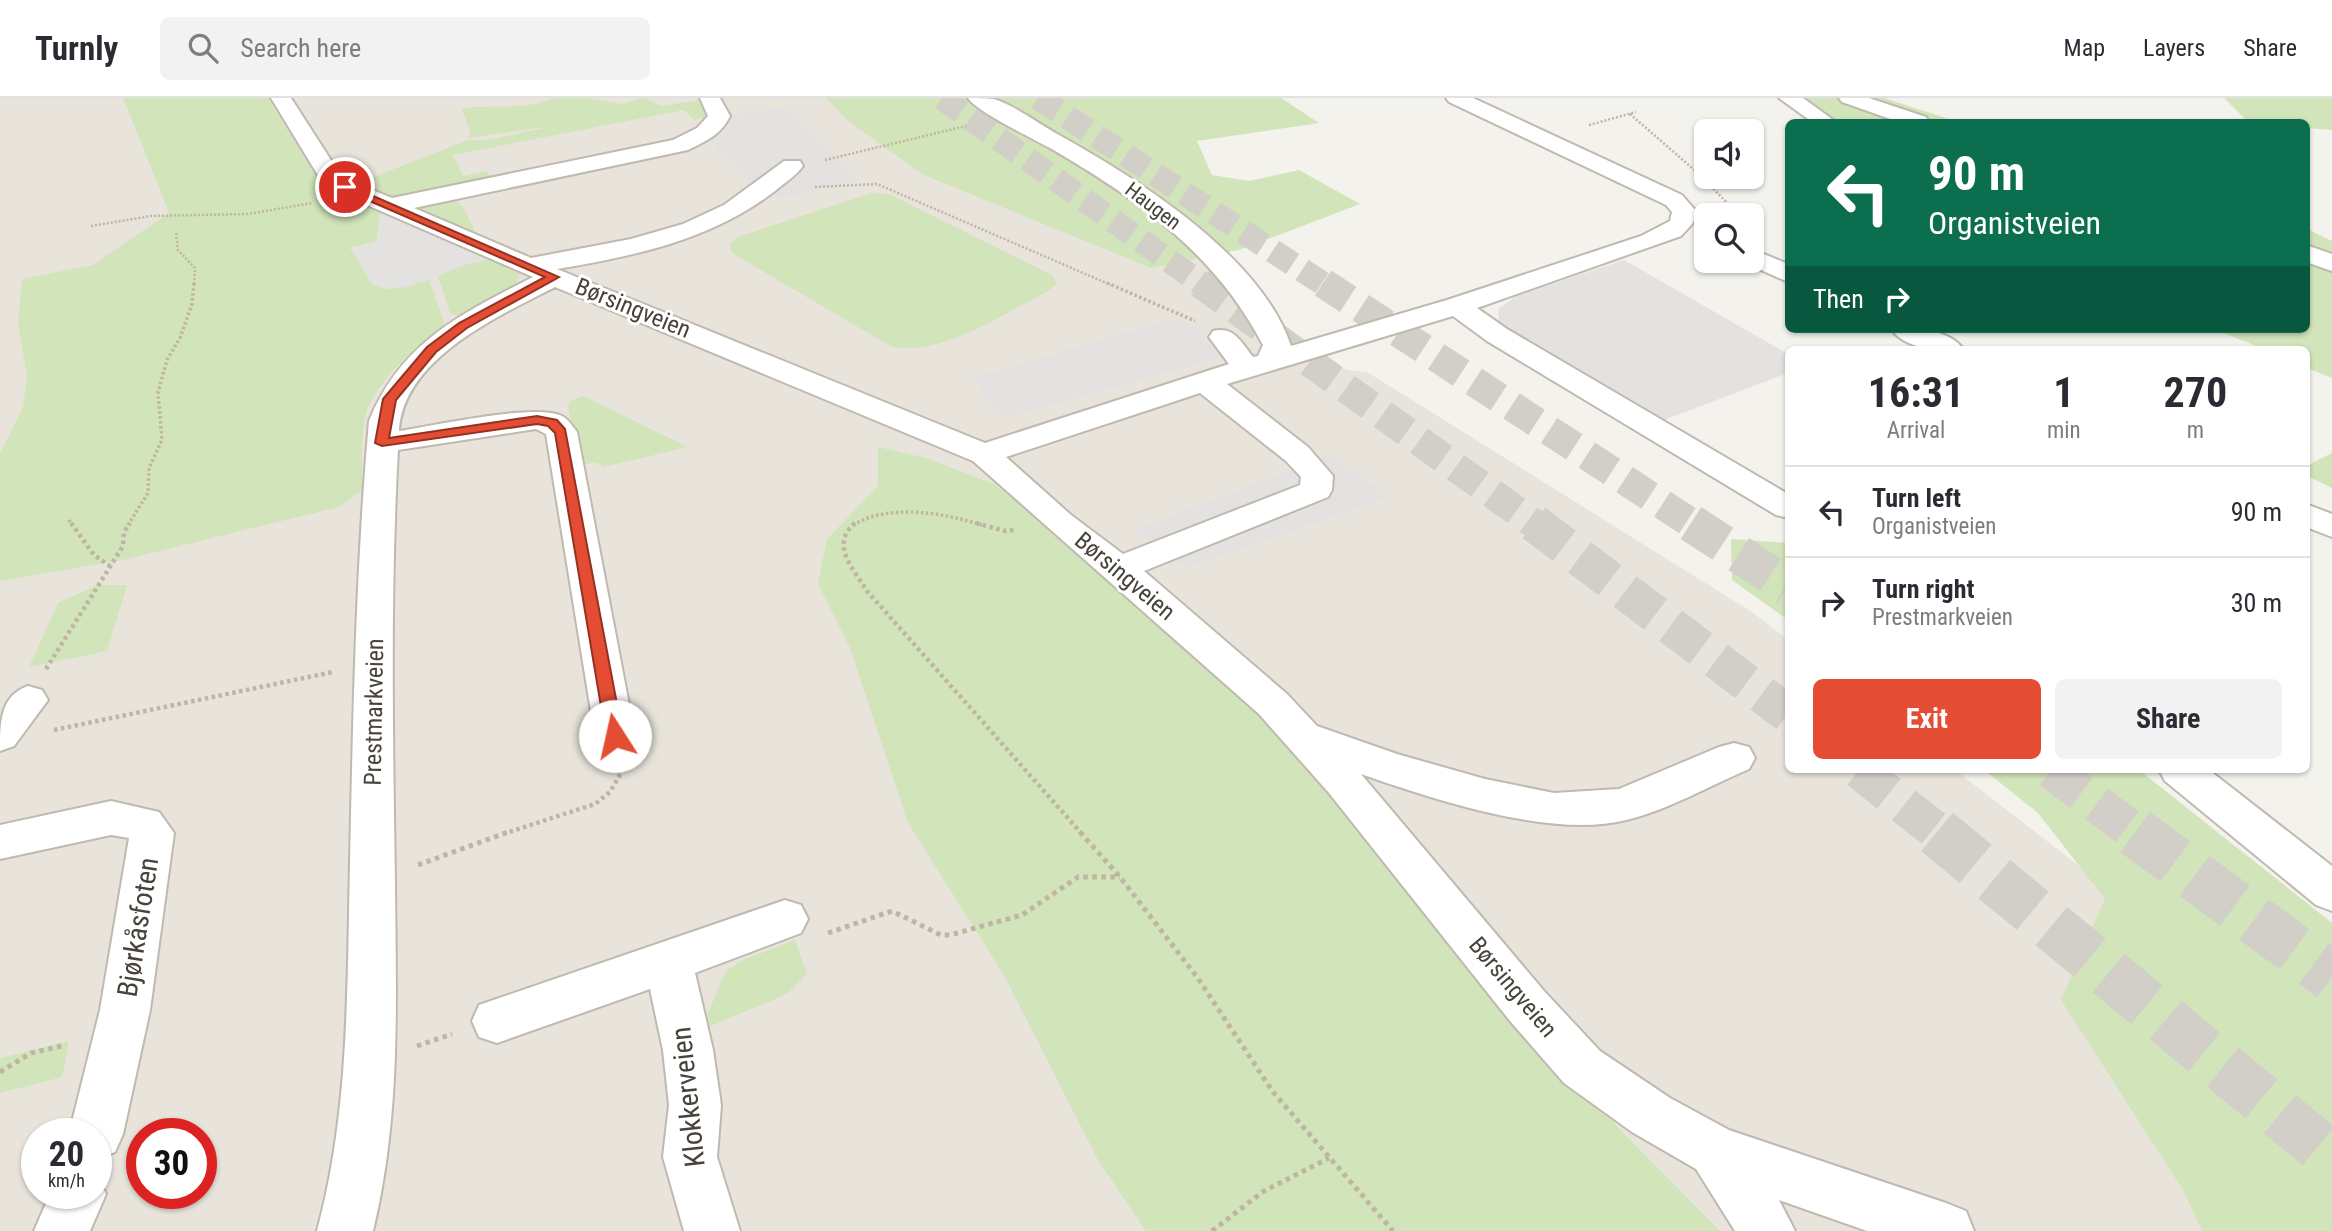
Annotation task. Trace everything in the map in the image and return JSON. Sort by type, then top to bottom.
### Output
[{"type":"street","name":"Børsingveien","points":[[281,98],[327,172],[345,187],[541,272],[722,344],[848,400],[984,454],[1059,522],[1119,568],[1273,704],[1344,782],[1527,1006],[1582,1067],[1651,1115],[1715,1151],[1946,1231]]},
{"type":"street","points":[[388,205],[680,145],[715,125],[719,117],[710,98]]},
{"type":"street","name":"Haugen","points":[[978,98],[1138,192],[1176,220],[1233,279],[1266,320],[1277,345],[1258,364]]},
{"type":"street","points":[[984,454],[1258,364],[1322,348],[1650,241],[1687,232],[1684,211],[1674,200],[1456,98]]},
{"type":"street","points":[[1790,98],[1821,119]]},
{"type":"street","points":[[1849,98],[1910,119]]},
{"type":"street","points":[[541,272],[582,257],[694,229],[750,199],[792,166]]},
{"type":"street","points":[[2310,255],[2332,263]]},
{"type":"street","points":[[1764,263],[1785,273]]},
{"type":"street","name":"Prestmarkveien","points":[[345,1231],[358,1189],[369,1114],[374,660],[382,443],[390,399],[432,349],[541,272]]},
{"type":"street","points":[[1457,306],[1497,335],[1785,506]]},
{"type":"street","points":[[1914,333],[1941,346]]},
{"type":"street","points":[[1223,337],[1258,364]]},
{"type":"street","points":[[1119,568],[1161,549],[1316,490],[1317,476],[1297,454],[1205,383]]},
{"type":"street","points":[[382,443],[537,420],[552,423],[561,432],[615,736]]},
{"type":"street","points":[[2310,516],[2332,527]]},
{"type":"street","points":[[0,736],[37,716]]},
{"type":"street","points":[[1302,736],[1424,778],[1485,795],[1555,809],[1623,805],[1734,758]]},
{"type":"street","points":[[2184,773],[2332,892]]},
{"type":"street","name":"Bjørkåsfoten","points":[[0,842],[111,818],[144,824],[152,833],[125,1010],[100,1118]]},
{"type":"street","points":[[497,1021],[670,962],[804,927]]},
{"type":"street","name":"Klokkerveien","points":[[670,962],[688,1050],[695,1105],[690,1157],[712,1231]]},
{"type":"street","name":"Børsingveien","points":[[1715,1151],[1767,1231]]},
{"type":"street","points":[[62,1231],[72,1209]]},
{"type":"path","points":[[792,166],[843,157],[1007,114]]},
{"type":"path","points":[[1630,114],[1730,203]]},
{"type":"path","points":[[814,187],[877,184],[1179,313],[1223,337]]},
{"type":"path","points":[[91,226],[151,216],[248,214],[296,204],[388,205]]},
{"type":"path","points":[[37,716],[110,566],[123,547],[124,532],[148,493],[149,468],[162,440],[158,392],[167,360],[180,338],[192,304],[195,268],[178,250],[176,233]]},
{"type":"path","points":[[1059,522],[1005,531],[942,515],[905,513],[871,516],[852,523],[844,533],[842,546],[867,591],[1120,877],[1197,977],[1273,1092],[1393,1231]]},
{"type":"path","points":[[69,520],[94,555],[110,566]]},
{"type":"path","points":[[37,716],[314,677]]},
{"type":"path","points":[[372,881],[455,849],[595,804],[618,782],[624,752],[615,736]]},
{"type":"path","points":[[804,927],[892,911],[930,930],[950,935],[1022,915],[1079,877],[1120,877]]},
{"type":"path","points":[[370,1062],[497,1021]]},
{"type":"path","points":[[0,1072],[31,1054],[71,1044]]},
{"type":"path","points":[[1212,1231],[1264,1191],[1329,1158]]},
{"type":"shaded area","points":[[0,98],[1156,98],[1115,140],[1268,309],[1319,357],[1347,370],[1367,372],[1752,612],[1785,638],[1785,773],[1959,773],[2118,896],[2331,1231],[0,1231]]},
{"type":"shaded area","points":[[786,106],[859,181],[782,199],[774,195],[762,197],[707,139],[729,116]]},
{"type":"shaded area","points":[[380,212],[493,258],[464,265],[408,287],[385,289],[372,284],[350,248],[379,240]]},
{"type":"shaded area","points":[[1624,260],[1785,352],[1785,374],[1664,420],[1499,326],[1498,309],[1516,296]]},
{"type":"shaded area","points":[[1178,317],[1200,331],[1222,357],[1013,416],[996,413],[972,378]]},
{"type":"shaded area","points":[[1330,454],[1389,497],[1187,568],[1135,530]]},
{"type":"green space","points":[[123,98],[268,98],[318,179],[330,190],[380,212],[372,284],[394,287],[429,280],[445,325],[399,364],[378,389],[366,414],[363,432],[362,490],[339,507],[123,560],[0,581],[0,454],[23,407],[27,376],[18,324],[22,279],[93,265],[169,213]]},
{"type":"green space","points":[[553,98],[590,98],[621,104],[644,98],[661,106],[701,100],[713,116],[694,120],[684,110],[453,155],[463,176],[487,171],[492,180],[397,196],[383,196],[358,183],[468,140],[488,140],[552,126],[469,138],[470,131],[462,109],[531,105]]},
{"type":"green space","points":[[826,98],[1281,98],[1319,123],[1197,141],[1212,175],[1249,181],[1299,170],[1360,204],[1239,250],[1151,268],[924,175],[848,121]]},
{"type":"green space","points":[[1801,98],[1884,98],[1949,119],[1835,119]]},
{"type":"green space","points":[[2224,98],[2332,98],[2332,130],[2310,128],[2310,119],[2245,119]]},
{"type":"green space","points":[[872,193],[889,194],[1052,275],[1057,284],[1045,293],[951,340],[911,348],[892,347],[732,253],[729,244],[738,237]]},
{"type":"green space","points":[[454,199],[463,207],[475,232],[416,208],[422,204]]},
{"type":"green space","points":[[2310,230],[2332,241],[2332,378],[2310,369],[2310,346],[2256,346],[2224,333],[2310,333]]},
{"type":"green space","points":[[499,260],[520,271],[519,279],[507,291],[458,317],[450,313],[438,276],[464,265]]},
{"type":"green space","points":[[583,396],[688,447],[604,467],[596,462],[579,465],[568,406],[570,401]]},
{"type":"green space","points":[[878,447],[926,458],[994,484],[1108,573],[1256,705],[1585,1094],[1720,1231],[1146,1231],[1098,1160],[1005,977],[908,823],[850,648],[818,584],[827,539],[878,486]]},
{"type":"green space","points":[[2332,453],[2332,488],[2310,477],[2310,464]]},
{"type":"green space","points":[[1731,539],[1785,543],[1785,618],[1732,580]]},
{"type":"green space","points":[[97,585],[127,585],[107,651],[29,667],[58,603]]},
{"type":"green space","points":[[1988,773],[2143,773],[2332,923],[2332,1231],[2202,1231],[2183,1190],[2061,1000],[2105,899],[2038,813]]},
{"type":"green space","points":[[795,940],[807,974],[787,994],[708,1027],[708,1013],[726,971],[743,960]]},
{"type":"green space","points":[[69,1041],[62,1077],[0,1093],[0,1058]]},
{"type":"tunnel","points":[[942,98],[1203,285]]},
{"type":"tunnel","points":[[1038,98],[1325,285]]},
{"type":"tunnel","points":[[1200,283],[1536,525]]},
{"type":"tunnel","points":[[1323,283],[1694,525]]},
{"type":"tunnel","points":[[1534,523],[1785,712]]},
{"type":"tunnel","points":[[1691,523],[1785,584]]},
{"type":"tunnel","points":[[1863,773],[1940,834]]},
{"type":"tunnel","points":[[2055,773],[2137,834]]},
{"type":"tunnel","points":[[1937,832],[2332,1157]]},
{"type":"tunnel","points":[[2135,832],[2332,977]]},
{"type":"route","points":[[345,187],[554,277],[463,326],[432,349],[407,375],[390,399],[382,443],[514,421],[537,420],[552,423],[561,432],[615,736]]}]
